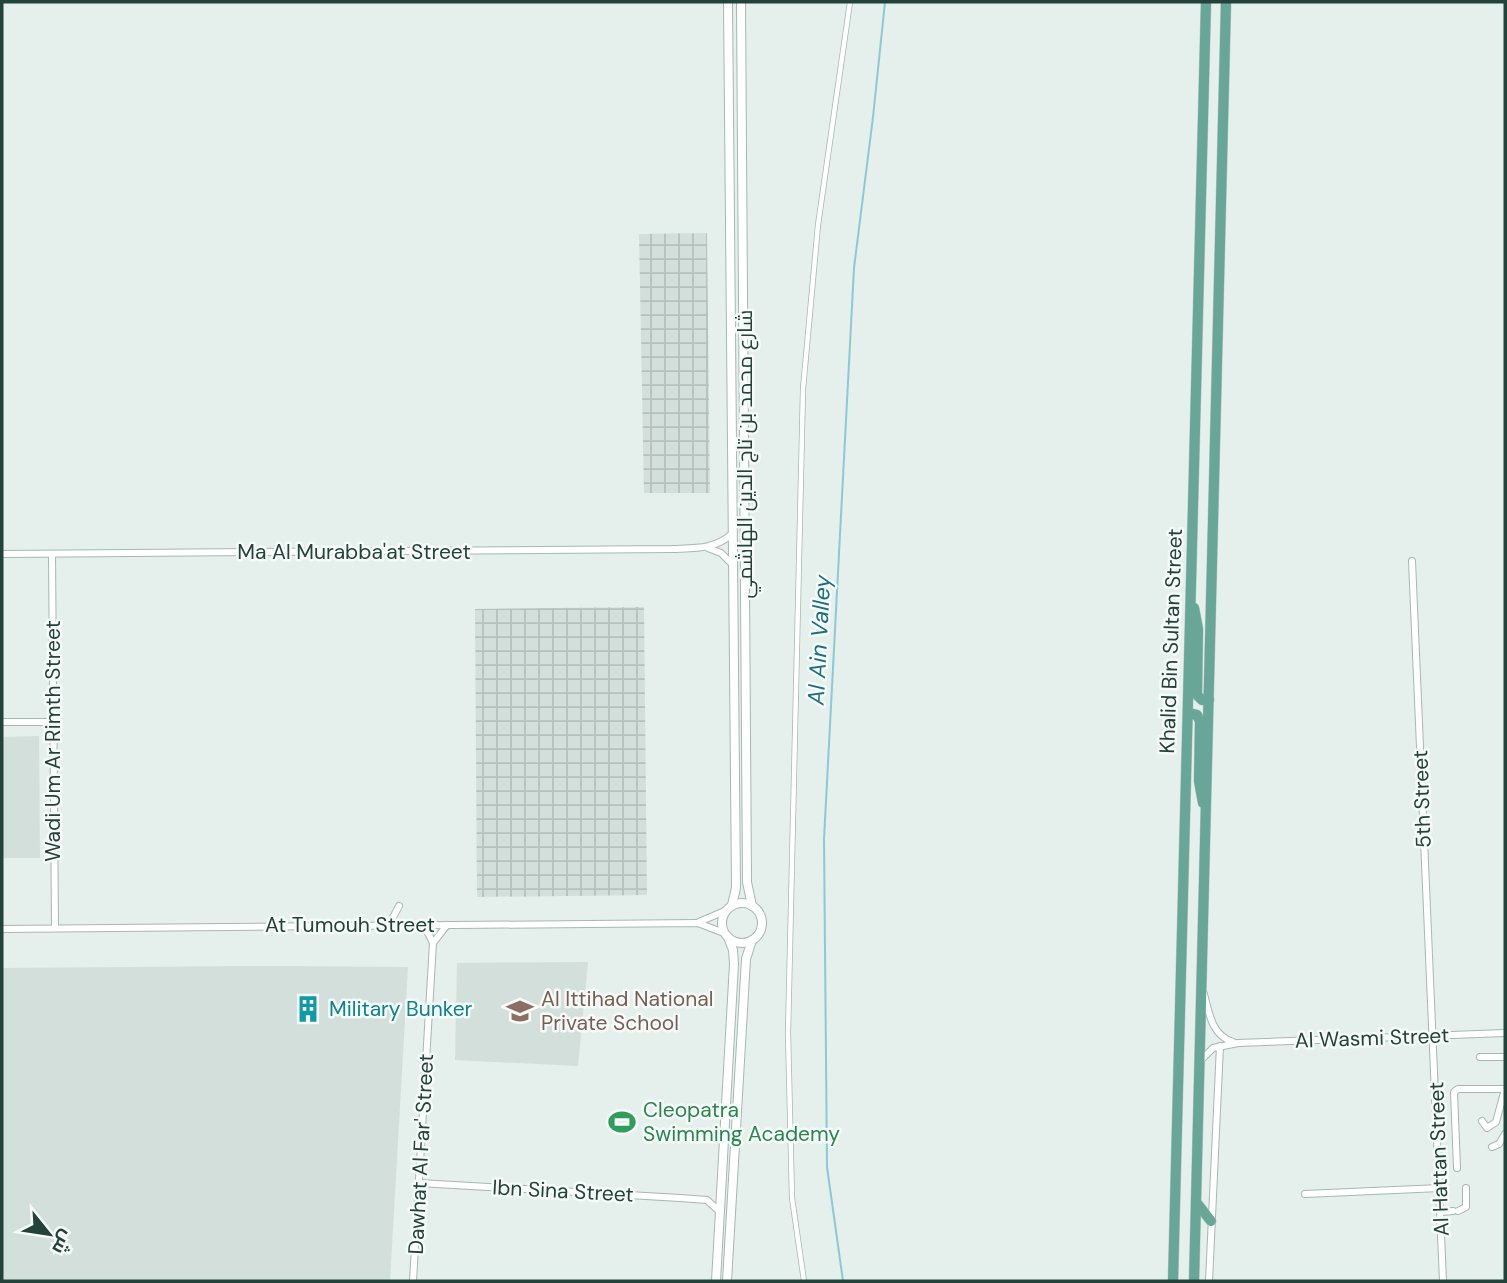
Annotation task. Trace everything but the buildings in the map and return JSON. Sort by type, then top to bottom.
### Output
[{"type":"main road","name":"Khalid Bin Sultan Street","points":[[1173,1281],[1206,2]]},
{"type":"main road","name":"Khalid Bin Sultan Street","points":[[1194,1281],[1226,2]]},
{"type":"main road","points":[[1191,601],[1198,629],[1197,695],[1202,700],[1209,700]]},
{"type":"main road","points":[[1188,713],[1197,715],[1199,721],[1199,780],[1207,813]]},
{"type":"main road","points":[[1196,1201],[1211,1220]]},
{"type":"street","name":"شارع محمد بن تاج الدين الهاشمي","points":[[728,2],[736,888],[729,908]]},
{"type":"street","name":"شارع محمد بن تاج الدين الهاشمي","points":[[739,2],[747,887],[752,905]]},
{"type":"street","points":[[804,1281],[792,1198],[788,1032],[803,389],[818,225],[849,2]]},
{"type":"street","name":"Ma Al Murabba'at Street","points":[[2,554],[706,548],[723,541],[733,533]]},
{"type":"street","points":[[706,548],[722,553],[733,565]]},
{"type":"street","name":"Wadi Um Ar Rimth Street","points":[[52,554],[55,928]]},
{"type":"street","name":"5th Street","points":[[1412,561],[1434,1036]]},
{"type":"street","points":[[2,722],[53,722]]},
{"type":"street","points":[[716,1281],[734,964],[733,950],[726,935],[722,921],[729,908],[744,903],[752,905],[761,916],[762,925],[752,940],[742,943],[726,935]]},
{"type":"street","points":[[390,925],[399,906]]},
{"type":"street","name":"At Tumouh Street","points":[[698,923],[729,908]]},
{"type":"street","name":"At Tumouh Street","points":[[2,929],[698,923],[726,935]]},
{"type":"street","name":"Dawhat Al Far' Street","points":[[413,1281],[433,943],[424,925]]},
{"type":"street","points":[[433,943],[447,925]]},
{"type":"street","points":[[727,1281],[746,966],[752,940]]},
{"type":"street","points":[[1202,986],[1211,1020],[1219,1035],[1238,1043]]},
{"type":"street","name":"Al Wasmi Street","points":[[1200,1062],[1213,1048],[1238,1043],[1505,1033]]},
{"type":"street","name":"Al Hattan Street","points":[[1434,1036],[1443,1281]]},
{"type":"street","points":[[1209,1281],[1220,1046]]},
{"type":"street","points":[[1480,1057],[1505,1057]]},
{"type":"street","points":[[1457,1168],[1454,1092],[1458,1089],[1505,1089],[1503,1115],[1490,1127],[1485,1127],[1482,1121]]},
{"type":"street","points":[[1492,1147],[1499,1144],[1505,1134]]},
{"type":"street","name":"Ibn Sina Street","points":[[419,1183],[707,1200]]},
{"type":"street","points":[[1305,1194],[1440,1188]]},
{"type":"street","points":[[1441,1212],[1466,1207],[1466,1188]]},
{"type":"street","points":[[720,1212],[707,1200],[721,1189]]},
{"type":"shaded area","points":[[707,233],[710,493],[644,493],[639,234]]},
{"type":"shaded area","points":[[644,607],[647,895],[477,897],[475,609]]},
{"type":"shaded area","points":[[39,736],[40,858],[2,858],[2,737]]},
{"type":"shaded area","name":"Al Ittihad National Private School","points":[[588,962],[578,1066],[455,1060],[457,963]]},
{"type":"shaded area","points":[[408,967],[390,1281],[2,1281],[2,968]]},
{"type":"waterway","name":"Al Ain Valley","points":[[843,1281],[827,1167],[824,839],[854,268],[885,2]]},
{"type":"place","name":"Military Bunker","points":[[308,1009]]},
{"type":"place","name":"Al Ittihad National Private School","points":[[520,1011]]},
{"type":"place","name":"Cleopatra Swimming Academy","points":[[622,1122]]}]
